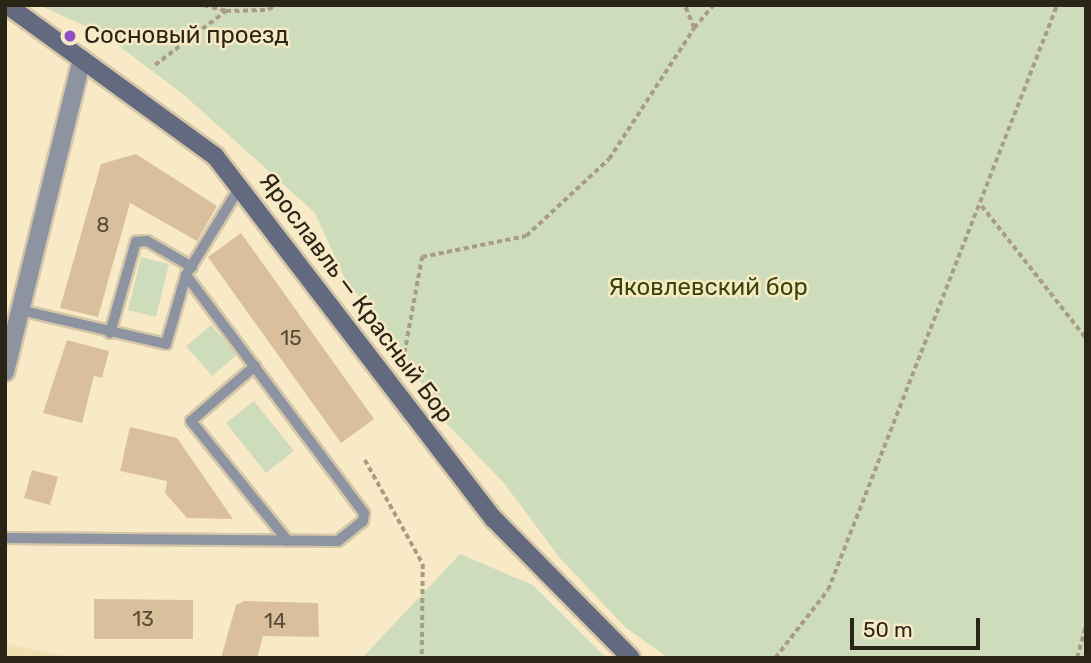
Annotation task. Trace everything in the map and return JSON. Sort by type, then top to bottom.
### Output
[{"type":"street","name":"Ярославль — Красный Бор","points":[[7,5],[215,156],[494,519],[631,658]]},
{"type":"street","points":[[5,372],[82,59]]},
{"type":"lane","points":[[20,310],[166,344],[189,271],[240,187]]},
{"type":"lane","points":[[5,538],[338,541],[365,518],[254,366],[189,271],[147,241],[136,242],[110,333]]},
{"type":"lane","points":[[254,366],[191,421],[288,541]]},
{"type":"path","points":[[204,5],[226,11],[268,10],[275,5]]},
{"type":"path","points":[[684,5],[694,29]]},
{"type":"path","points":[[397,393],[422,257],[526,236],[609,159],[694,29],[713,5]]},
{"type":"path","points":[[775,658],[828,590],[982,206],[1057,5]]},
{"type":"path","points":[[155,65],[226,11]]},
{"type":"path","points":[[982,206],[1086,338]]},
{"type":"path","points":[[365,460],[423,564],[422,658]]},
{"type":"path","points":[[1077,658],[1086,624]]},
{"type":"shaded area","points":[[5,643],[74,658],[5,658]]},
{"type":"green space","name":"Яковлевский бор","points":[[39,5],[1086,5],[1086,658],[668,658],[625,627],[559,557],[504,483],[443,420],[396,340],[346,281],[315,213],[184,95],[103,34]]},
{"type":"green space","points":[[141,257],[169,264],[156,317],[128,310]]},
{"type":"green space","points":[[211,325],[237,355],[212,376],[186,346]]},
{"type":"green space","points":[[254,401],[294,451],[266,473],[226,423]]},
{"type":"green space","points":[[460,554],[533,585],[606,658],[362,658]]},
{"type":"building","points":[[136,154],[217,206],[197,241],[130,203],[98,317],[60,308],[101,164]]},
{"type":"building","points":[[241,233],[374,419],[341,443],[208,257]]},
{"type":"building","points":[[67,340],[109,351],[102,378],[94,376],[82,423],[43,413]]},
{"type":"building","points":[[130,427],[177,438],[233,519],[187,518],[165,493],[167,481],[120,471]]},
{"type":"building","points":[[32,470],[58,477],[50,505],[24,498]]},
{"type":"building","points":[[94,599],[193,600],[193,639],[94,639]]},
{"type":"building","points":[[244,601],[318,603],[319,637],[263,636],[257,658],[221,658],[236,605]]},
{"type":"place","name":"Сосновый проезд","points":[[70,36]]}]
